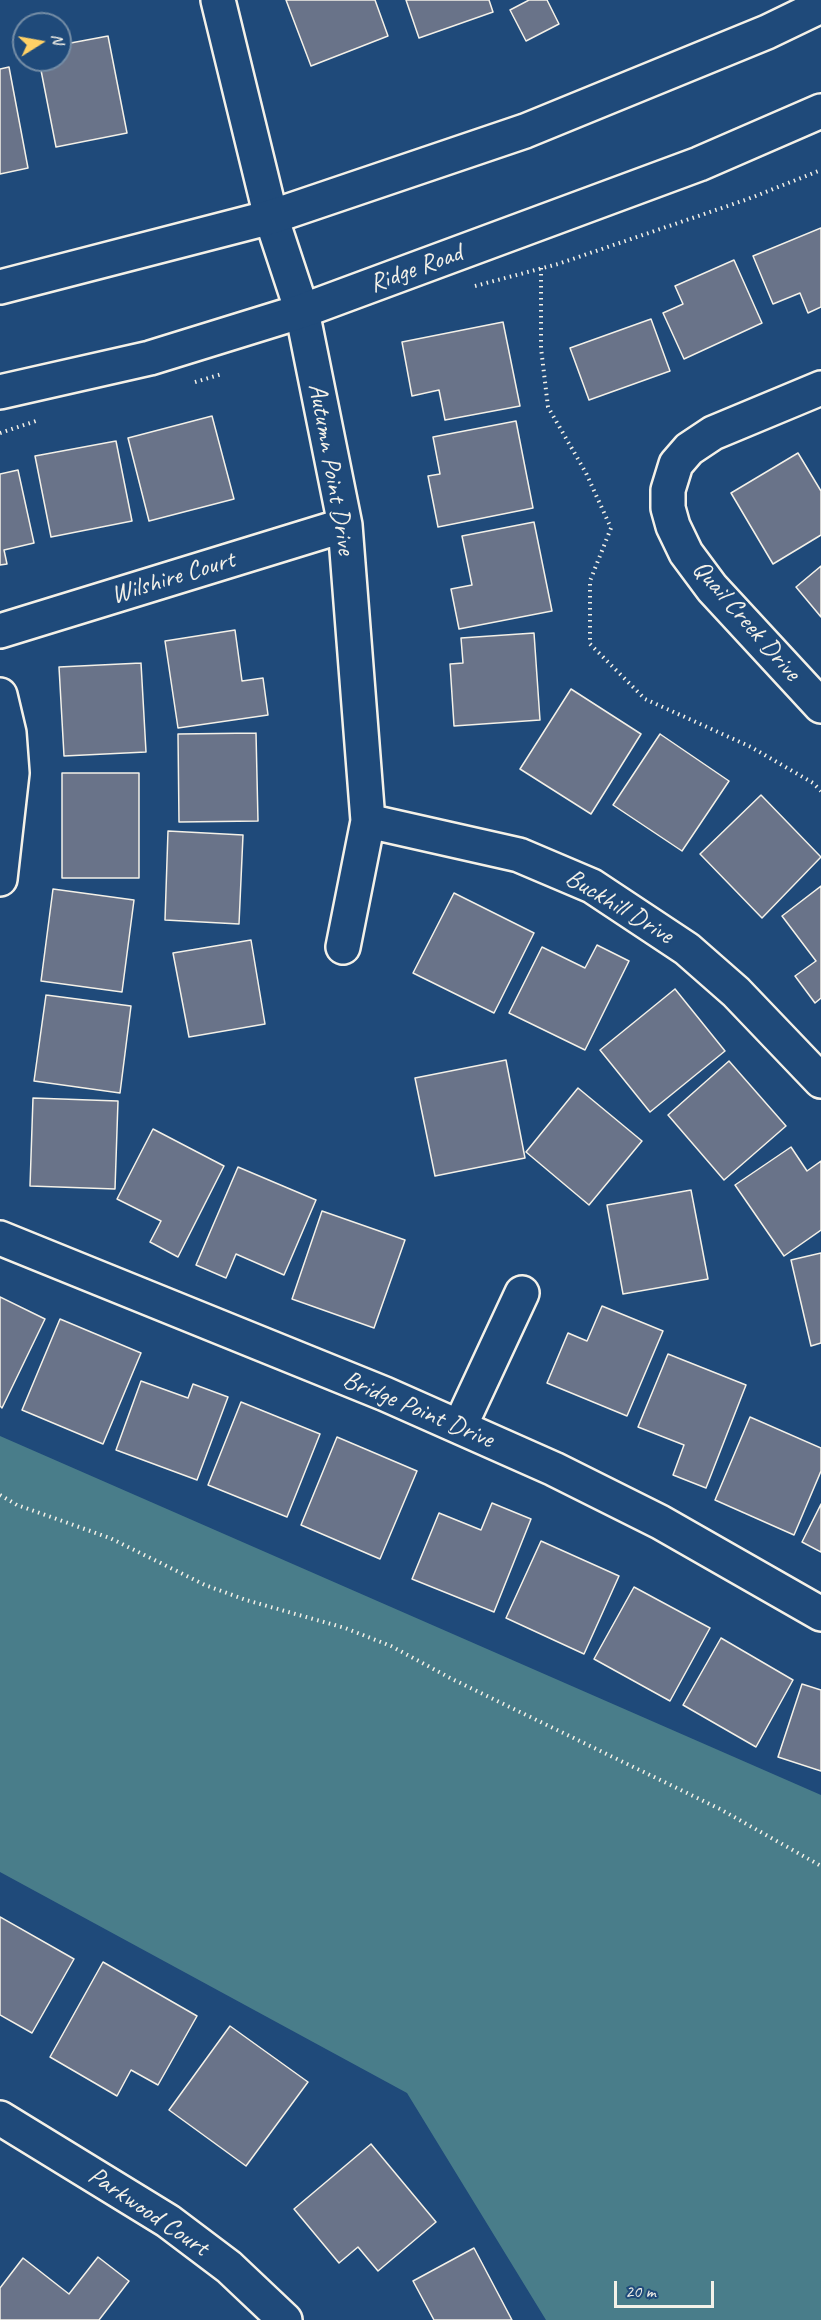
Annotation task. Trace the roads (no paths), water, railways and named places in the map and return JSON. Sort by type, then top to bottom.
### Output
[{"type":"street","name":"Autumn Point Drive","points":[[218,0],[272,217],[302,311],[345,525],[368,821],[343,947]]},
{"type":"street","points":[[0,287],[272,217],[525,131],[767,32],[821,6]]},
{"type":"street","name":"Ridge Road","points":[[0,393],[150,358],[302,311],[699,164],[821,111]]},
{"type":"street","name":"Quail Creek Drive","points":[[821,388],[713,433],[689,449],[676,464],[668,490],[668,508],[673,526],[686,553],[712,588],[821,706]]},
{"type":"street","name":"Wilshire Court","points":[[0,631],[345,525]]},
{"type":"street","points":[[0,695],[9,732],[12,773],[0,879]]},
{"type":"street","name":"Buckhill Drive","points":[[368,821],[519,855],[592,886],[687,949],[736,992],[821,1082]]},
{"type":"street","name":"Bridge Point Drive","points":[[0,1238],[460,1426],[555,1469],[660,1522],[821,1614]]},
{"type":"street","points":[[460,1426],[522,1293]]},
{"type":"street","name":"Parkwood Court","points":[[0,2118],[168,2221],[229,2267],[285,2320]]}]
